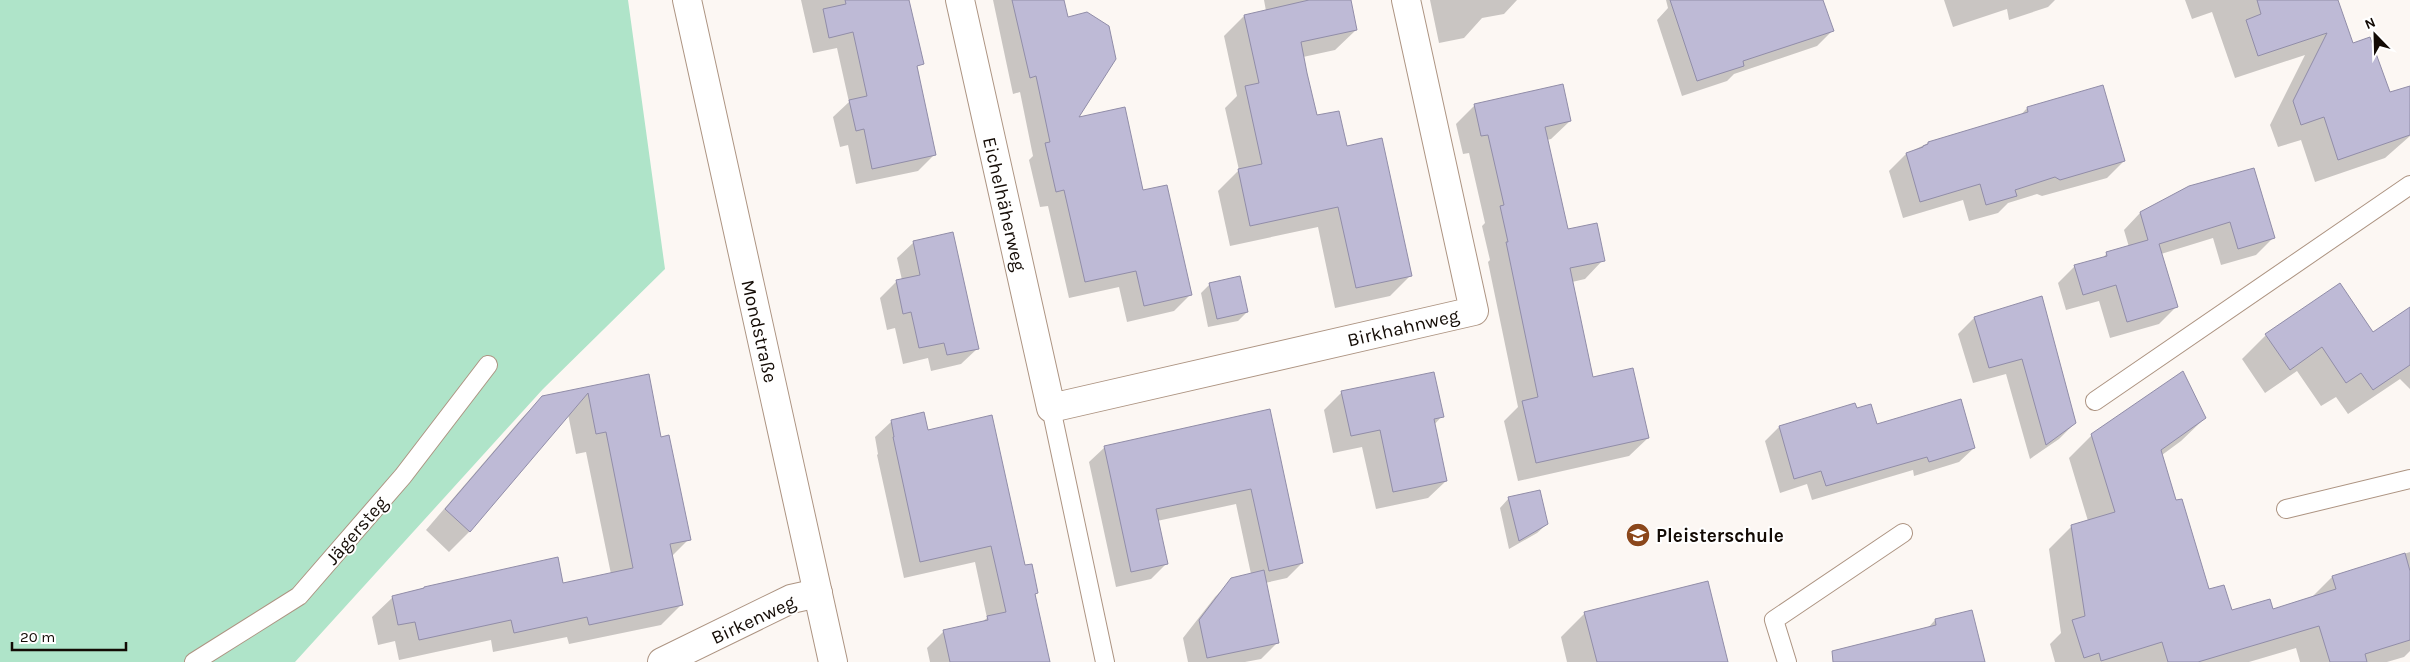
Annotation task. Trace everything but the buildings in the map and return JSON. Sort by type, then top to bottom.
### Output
[{"type":"street","name":"Mondstraße","points":[[687,0],[833,662]]},
{"type":"street","name":"Eichelhäherweg","points":[[960,0],[1051,408]]},
{"type":"street","name":"Birkhahnweg","points":[[1051,408],[1474,311],[1406,0]]},
{"type":"street","name":"Birkenweg","points":[[662,662],[791,599],[818,593]]},
{"type":"lane","points":[[2095,401],[2410,185]]},
{"type":"lane","name":"Jägersteg","points":[[194,662],[299,596],[403,476],[488,365]]},
{"type":"lane","points":[[1051,408],[1105,662]]},
{"type":"lane","points":[[2286,509],[2410,479]]},
{"type":"lane","points":[[1787,662],[1774,620],[1902,533]]},
{"type":"green space","points":[[0,0],[628,0],[665,269],[543,389],[295,662],[0,662]]},
{"type":"place","name":"Pleisterschule","points":[[1638,535]]}]
